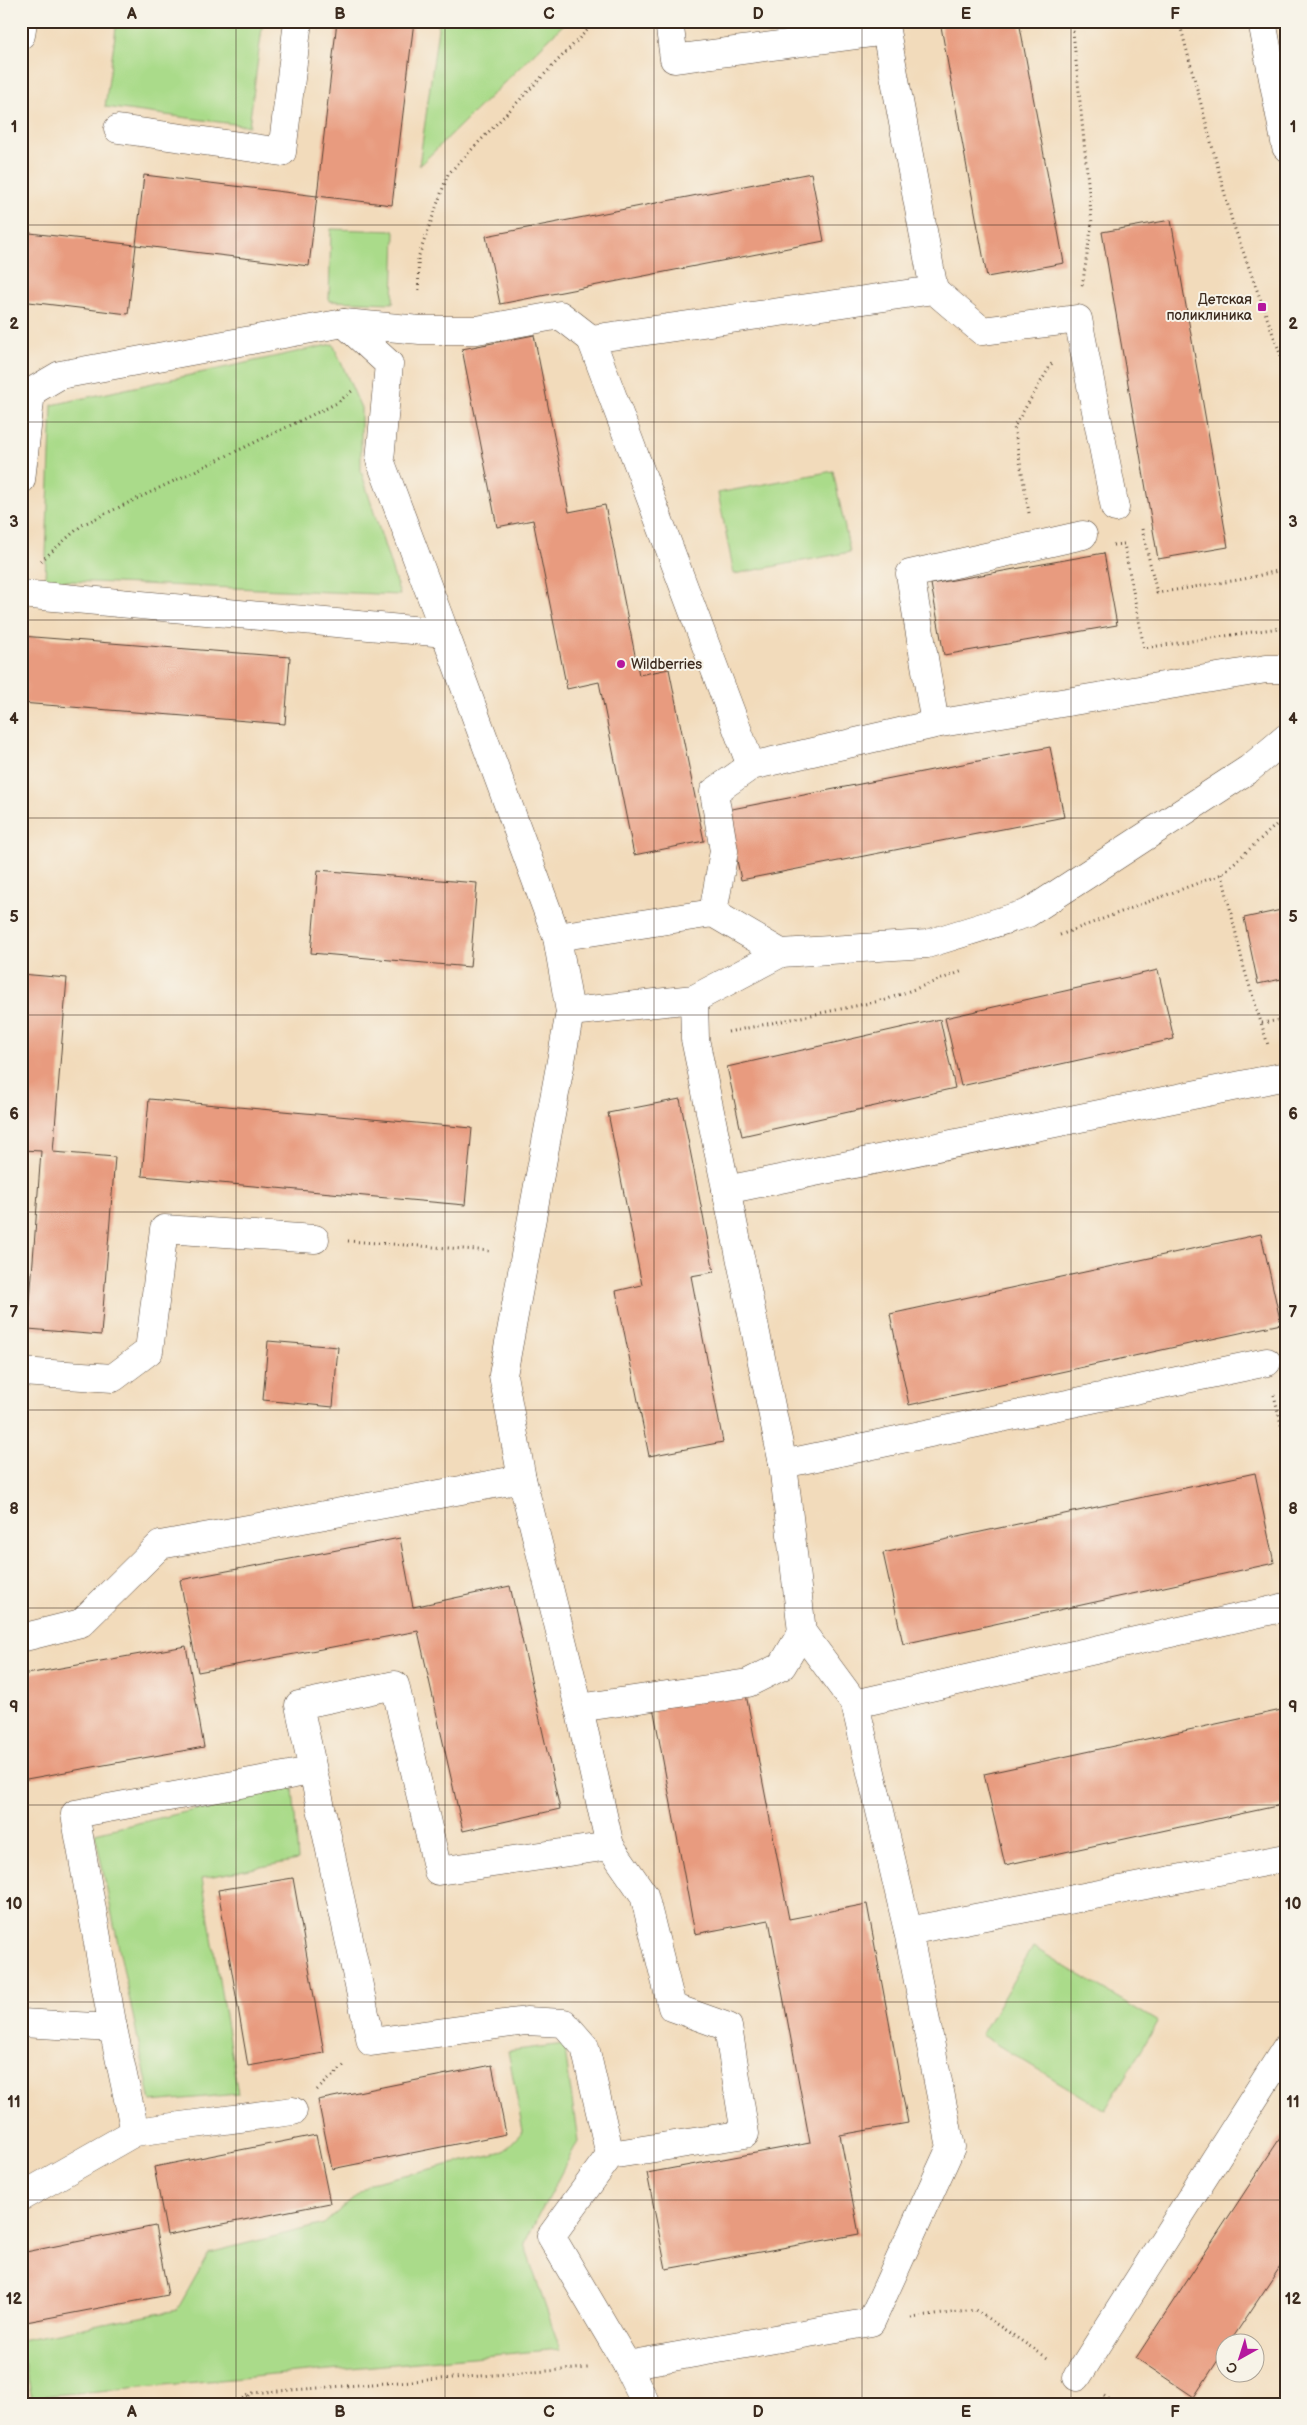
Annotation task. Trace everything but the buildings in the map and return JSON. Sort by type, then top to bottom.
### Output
[{"type":"street","points":[[21,35],[23,21]]},
{"type":"street","points":[[118,129],[282,152],[298,21]]},
{"type":"street","points":[[668,21],[674,59],[886,31],[934,290],[982,331],[1078,319],[1115,508]]},
{"type":"street","points":[[1262,21],[1286,147]]},
{"type":"street","points":[[591,339],[934,290]]},
{"type":"street","points":[[21,480],[26,392],[60,376],[344,323],[420,330],[477,330],[560,316],[591,339],[752,766]]},
{"type":"street","points":[[344,323],[388,364],[380,460],[557,937],[570,1012],[504,1375],[522,1479],[579,1708],[610,1846],[644,1895],[672,2008],[728,2027],[745,2134],[610,2155],[551,2236],[627,2365],[646,2404]]},
{"type":"street","points":[[935,724],[910,574],[1083,535]]},
{"type":"street","points":[[21,594],[445,633]]},
{"type":"street","points":[[712,913],[724,851],[714,792],[752,766],[935,724],[1266,669],[1286,669]]},
{"type":"street","points":[[570,1012],[694,999],[781,953],[927,944],[1028,913],[1249,769],[1286,738]]},
{"type":"street","points":[[557,937],[712,913],[781,953]]},
{"type":"street","points":[[627,2365],[871,2322],[951,2147],[908,1931],[855,1704],[802,1632],[783,1464],[695,1038],[694,999]]},
{"type":"street","points":[[726,1190],[1282,1077]]},
{"type":"street","points":[[21,1372],[113,1378],[149,1351],[164,1229],[315,1239]]},
{"type":"street","points":[[783,1464],[1267,1362]]},
{"type":"street","points":[[21,1638],[81,1623],[160,1545],[522,1479]]},
{"type":"street","points":[[855,1704],[1286,1607]]},
{"type":"street","points":[[579,1708],[748,1683],[782,1666],[802,1632]]},
{"type":"street","points":[[610,1846],[438,1871],[395,1685],[299,1705],[311,1771],[371,2042],[526,2021],[564,2023],[585,2047],[610,2155]]},
{"type":"street","points":[[135,2132],[113,2028],[75,1814],[311,1771]]},
{"type":"street","points":[[908,1931],[1286,1858]]},
{"type":"street","points":[[21,2023],[113,2028]]},
{"type":"street","points":[[1077,2377],[1286,2048]]},
{"type":"street","points":[[21,2197],[135,2132],[293,2111]]},
{"type":"path","points":[[1034,545],[1014,427],[1078,319],[1092,223],[1072,21]]},
{"type":"path","points":[[1179,21],[1232,221],[1286,370]]},
{"type":"path","points":[[1084,272],[1088,292]]},
{"type":"path","points":[[40,562],[82,525]]},
{"type":"path","points":[[1141,525],[1156,593],[1244,579],[1286,569]]},
{"type":"path","points":[[1083,535],[1094,547],[1124,544],[1144,648],[1286,626]]},
{"type":"path","points":[[1222,874],[1244,968],[1282,1077]]},
{"type":"path","points":[[1262,1024],[1286,1019]]},
{"type":"path","points":[[315,1239],[526,1253]]},
{"type":"path","points":[[1267,1362],[1286,1445]]},
{"type":"path","points":[[293,2111],[371,2042]]},
{"type":"path","points":[[871,2322],[975,2310],[1077,2377]]},
{"type":"path","points":[[234,2404],[251,2393],[627,2365]]},
{"type":"path","points":[[243,2404],[251,2393]]},
{"type":"green space","points":[[117,21],[263,21],[249,126],[105,107]]},
{"type":"green space","points":[[439,21],[567,21],[419,166]]},
{"type":"green space","points":[[331,229],[395,231],[393,303],[329,301]]},
{"type":"green space","points":[[333,344],[361,408],[361,471],[400,595],[45,580],[52,405]]},
{"type":"green space","points":[[833,471],[850,552],[734,574],[718,493]]},
{"type":"green space","points":[[293,1787],[298,1860],[202,1878],[238,2094],[151,2102],[95,1833]]},
{"type":"green space","points":[[1033,1947],[1158,2022],[1105,2110],[981,2035]]},
{"type":"green space","points":[[564,2044],[578,2141],[524,2244],[560,2349],[32,2397],[21,2350],[21,2340],[177,2310],[209,2253],[324,2224],[370,2183],[503,2152],[523,2131],[508,2051]]},
{"type":"place","name":"Детская поликлиника","points":[[1262,307]]},
{"type":"place","name":"Wildberries","points":[[621,664]]}]
